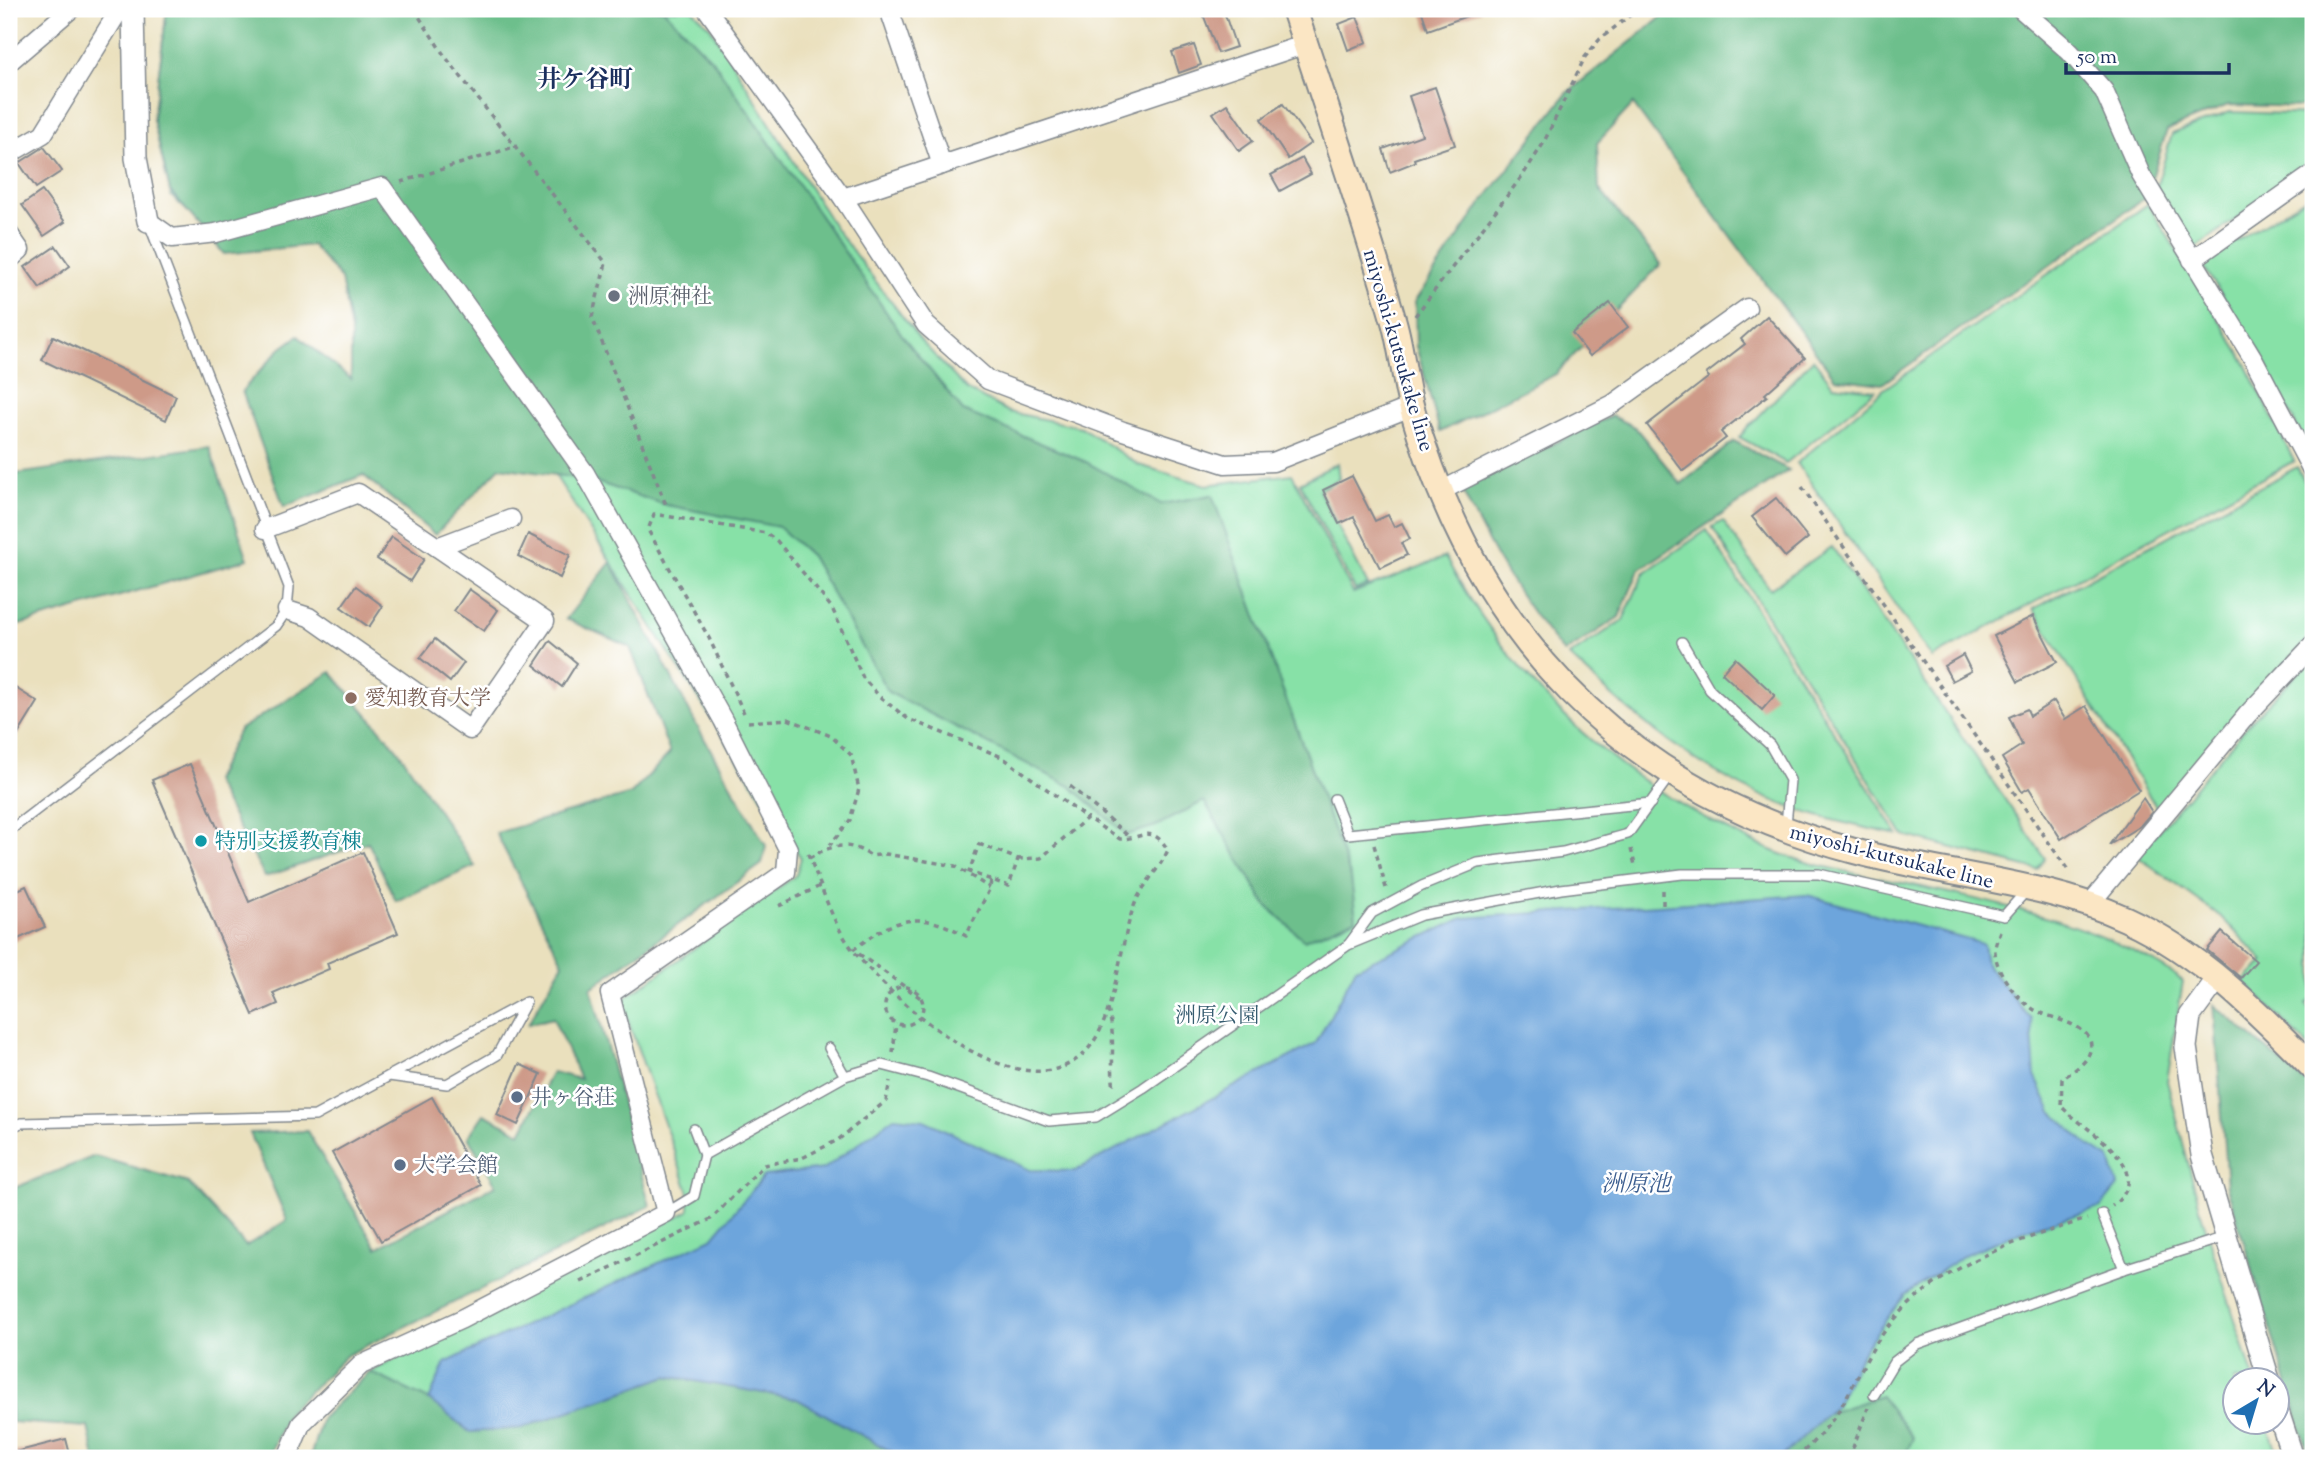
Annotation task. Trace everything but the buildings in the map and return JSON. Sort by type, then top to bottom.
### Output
[{"type":"main road","name":"miyoshi-kutsukake line","points":[[1294,9],[1396,327],[1411,407],[1441,491],[1484,582],[1521,635],[1595,716],[1671,774],[1722,803],[1786,831],[1857,852],[2089,905],[2159,935],[2252,1006],[2313,1068]]},
{"type":"street","points":[[9,62],[71,9]]},
{"type":"street","points":[[9,154],[43,134],[120,9]]},
{"type":"street","points":[[132,9],[136,158],[148,221],[172,238],[216,233],[382,187],[585,473],[723,720],[788,849],[786,872],[610,994],[666,1213],[462,1319],[361,1365],[301,1424],[287,1458]]},
{"type":"street","points":[[707,9],[843,198],[926,325],[957,356],[988,380],[1123,431],[1225,464],[1273,462],[1411,407]]},
{"type":"street","points":[[889,9],[942,165]]},
{"type":"street","points":[[2021,9],[2070,52],[2104,92],[2125,146],[2254,360],[2313,472]]},
{"type":"street","points":[[843,198],[1306,44]]},
{"type":"street","points":[[2192,260],[2313,174]]},
{"type":"street","points":[[9,234],[20,250],[9,260]]},
{"type":"street","points":[[1441,491],[1613,404],[1747,308]]},
{"type":"street","points":[[265,529],[358,493],[545,621],[470,730],[309,617],[287,610]]},
{"type":"street","points":[[437,547],[511,519]]},
{"type":"street","points":[[2089,905],[2247,715],[2313,645]]},
{"type":"street","points":[[2218,978],[2190,1016],[2186,1047],[2202,1156],[2265,1366]]},
{"type":"street","points":[[2286,1436],[2293,1458]]},
{"type":"lane","points":[[9,831],[276,626],[287,610],[289,587],[148,221]]},
{"type":"lane","points":[[1682,642],[1710,690],[1770,746],[1790,780],[1786,831]]},
{"type":"lane","points":[[1348,945],[1372,913],[1422,886],[1478,863],[1563,852],[1628,834],[1671,774]]},
{"type":"lane","points":[[1334,799],[1348,834],[1651,803]]},
{"type":"lane","points":[[704,1155],[845,1076],[882,1065],[928,1077],[1049,1121],[1096,1117],[1348,945],[1421,915],[1561,888],[1682,874],[1819,874],[2004,916],[2027,889]]},
{"type":"lane","points":[[9,1128],[21,1122],[315,1115],[526,1002],[497,1055],[447,1084],[389,1076]]},
{"type":"lane","points":[[829,1048],[845,1076]]},
{"type":"lane","points":[[666,1213],[694,1196],[704,1155],[694,1129]]},
{"type":"lane","points":[[2102,1214],[2124,1269]]},
{"type":"lane","points":[[1874,1395],[1894,1362],[1917,1343],[2124,1269],[2225,1237]]},
{"type":"path","points":[[414,9],[444,55],[606,262],[593,317],[666,505]]},
{"type":"path","points":[[1396,327],[1413,320],[1524,175],[1543,144],[1585,57],[1600,39],[1638,9]]},
{"type":"path","points":[[382,187],[517,146]]},
{"type":"path","points":[[1802,487],[2064,863],[2089,905]]},
{"type":"path","points":[[753,734],[709,638],[648,530],[654,514],[766,533],[777,541],[832,608],[863,678],[880,697],[908,719],[1002,757],[1120,839],[1149,833],[1162,840],[1168,849],[1137,901],[1107,1008],[1088,1050],[1058,1070],[1036,1074],[966,1049],[890,992],[853,950],[820,886],[804,846]]},
{"type":"path","points":[[748,722],[788,719],[831,736],[843,744],[851,755],[859,789],[850,820],[830,845],[809,858]]},
{"type":"path","points":[[1070,786],[1127,835]]},
{"type":"path","points":[[1018,859],[1009,886],[969,873],[979,845],[1018,859],[1041,858],[1087,818]]},
{"type":"path","points":[[1371,832],[1390,904]]},
{"type":"path","points":[[1628,834],[1638,881]]},
{"type":"path","points":[[830,845],[861,849],[871,856],[886,854],[955,866],[990,888]]},
{"type":"path","points":[[853,950],[896,923],[921,918],[938,921],[966,936],[990,888],[991,880]]},
{"type":"path","points":[[779,906],[820,886]]},
{"type":"path","points":[[1797,1458],[1841,1408],[1888,1326],[1940,1281],[2004,1244],[2102,1214],[2121,1199],[2127,1183],[2125,1162],[2115,1149],[2073,1120],[2061,1107],[2059,1092],[2062,1079],[2086,1060],[2091,1046],[2087,1034],[2076,1025],[2053,1019],[2031,1008],[2000,971],[1994,950],[2004,916]]},
{"type":"path","points":[[853,950],[922,999]]},
{"type":"path","points":[[908,988],[922,999],[919,1018],[908,1025],[896,1023],[885,1009],[891,992],[908,988]]},
{"type":"path","points":[[1107,1008],[1112,1022],[1110,1057],[1118,1102]]},
{"type":"path","points":[[892,1068],[896,1023]]},
{"type":"path","points":[[1849,1458],[1874,1395]]},
{"type":"green space","name":"洲原公園","points":[[167,9],[692,9],[710,27],[835,228],[922,342],[967,390],[1009,412],[1081,427],[1139,465],[1206,485],[1292,474],[1353,593],[1445,557],[1470,599],[1526,675],[1592,741],[1668,797],[1761,846],[1782,854],[1826,867],[1994,903],[2060,922],[2124,946],[2183,981],[2167,1081],[2203,1220],[2250,1366],[2220,1366],[2220,1436],[2272,1436],[2279,1458],[310,1458],[322,1418],[370,1372],[689,1211],[689,1193],[621,1001],[796,875],[801,858],[366,181],[193,216],[171,196],[153,119]]},
{"type":"green space","points":[[167,9],[663,9],[714,62],[904,338],[963,411],[1086,462],[1161,504],[1212,495],[1351,878],[1356,919],[1304,940],[1266,905],[1204,801],[1156,826],[1127,835],[1070,786],[888,692],[811,556],[779,527],[666,505],[590,480],[500,467],[435,535],[363,475],[284,507],[242,391],[279,350],[298,336],[351,379],[351,330],[341,279],[312,245],[224,254],[170,191],[153,119]]},
{"type":"green space","points":[[1672,9],[2313,9],[2313,107],[2228,105],[2167,130],[2146,197],[1882,384],[1835,378],[1633,104],[1597,143],[1599,189],[1661,264],[1556,374],[1440,432],[1416,346],[1415,301],[1481,204],[1568,92]]},
{"type":"green space","points":[[2230,112],[2313,115],[2313,164],[2195,248],[2156,188],[2172,134]]},
{"type":"green space","points":[[2313,194],[2313,460],[2262,356],[2201,263]]},
{"type":"green space","points":[[2148,204],[2244,360],[2294,461],[1932,658],[1797,463],[1884,389]]},
{"type":"green space","points":[[1813,359],[1833,385],[1875,390],[1786,463],[1739,437]]},
{"type":"green space","points":[[1611,416],[1635,427],[1681,484],[1734,441],[1789,470],[1639,570],[1619,617],[1564,653],[1507,574],[1461,488]]},
{"type":"green space","points":[[209,446],[248,559],[9,628],[9,475]]},
{"type":"green space","points":[[1337,463],[1339,479],[1319,490],[1368,585],[1355,590],[1300,483]]},
{"type":"green space","points":[[2297,467],[2313,497],[2313,635],[2241,709],[2158,810],[2033,609]]},
{"type":"green space","points":[[1723,521],[1770,589],[1832,547],[2045,858],[2037,870],[1903,835],[1712,527]]},
{"type":"green space","points":[[1707,530],[1898,835],[1814,815],[1745,788],[1652,729],[1569,656],[1623,620],[1644,573]]},
{"type":"green space","points":[[611,562],[697,726],[766,846],[762,864],[591,988],[650,1206],[347,1355],[288,1412],[268,1458],[95,1458],[88,1427],[12,1422],[9,1389],[9,1190],[95,1156],[188,1183],[246,1246],[287,1220],[250,1133],[307,1131],[377,1248],[496,1185],[468,1137],[484,1114],[521,1133],[552,1072],[580,1079],[553,1018],[528,1024],[563,963],[496,833],[631,794],[670,753],[630,647],[566,619]]},
{"type":"green space","points":[[2313,658],[2313,999],[2306,1004],[2313,1013],[2313,1051],[2244,982],[2264,961],[2220,916],[2137,856],[2251,721]]},
{"type":"green space","points":[[331,672],[398,750],[475,866],[396,901],[368,842],[265,877],[214,781],[239,730]]},
{"type":"green space","points":[[2214,1005],[2313,1088],[2313,1458],[2310,1458],[2290,1393],[2290,1366],[2282,1366],[2227,1187]]},
{"type":"green space","points":[[370,1372],[429,1400],[470,1432],[522,1428],[667,1376],[797,1399],[903,1458],[310,1458],[322,1418]]},
{"type":"green space","points":[[1881,1396],[1913,1438],[1904,1458],[1762,1458],[1788,1426]]},
{"type":"water","name":"洲原池","points":[[1807,895],[1983,944],[1986,964],[2031,1019],[2035,1076],[2052,1112],[2087,1144],[2110,1159],[2118,1186],[2100,1208],[2025,1230],[1966,1254],[1905,1295],[1864,1349],[1836,1405],[1781,1458],[903,1458],[797,1399],[667,1376],[522,1428],[470,1432],[429,1400],[445,1363],[712,1238],[764,1176],[824,1169],[894,1117],[924,1120],[1030,1170],[1075,1171],[1316,1043],[1356,968],[1463,918]]},
{"type":"place","name":"洲原神社","points":[[614,296]]},
{"type":"place","name":"愛知教育大学","points":[[351,698]]},
{"type":"place","name":"特別支援教育棟","points":[[201,841]]},
{"type":"place","name":"井ヶ谷荘","points":[[517,1097]]},
{"type":"place","name":"大学会館","points":[[400,1165]]},
{"type":"district","name":"井ケ谷町","points":[[585,79]]}]
